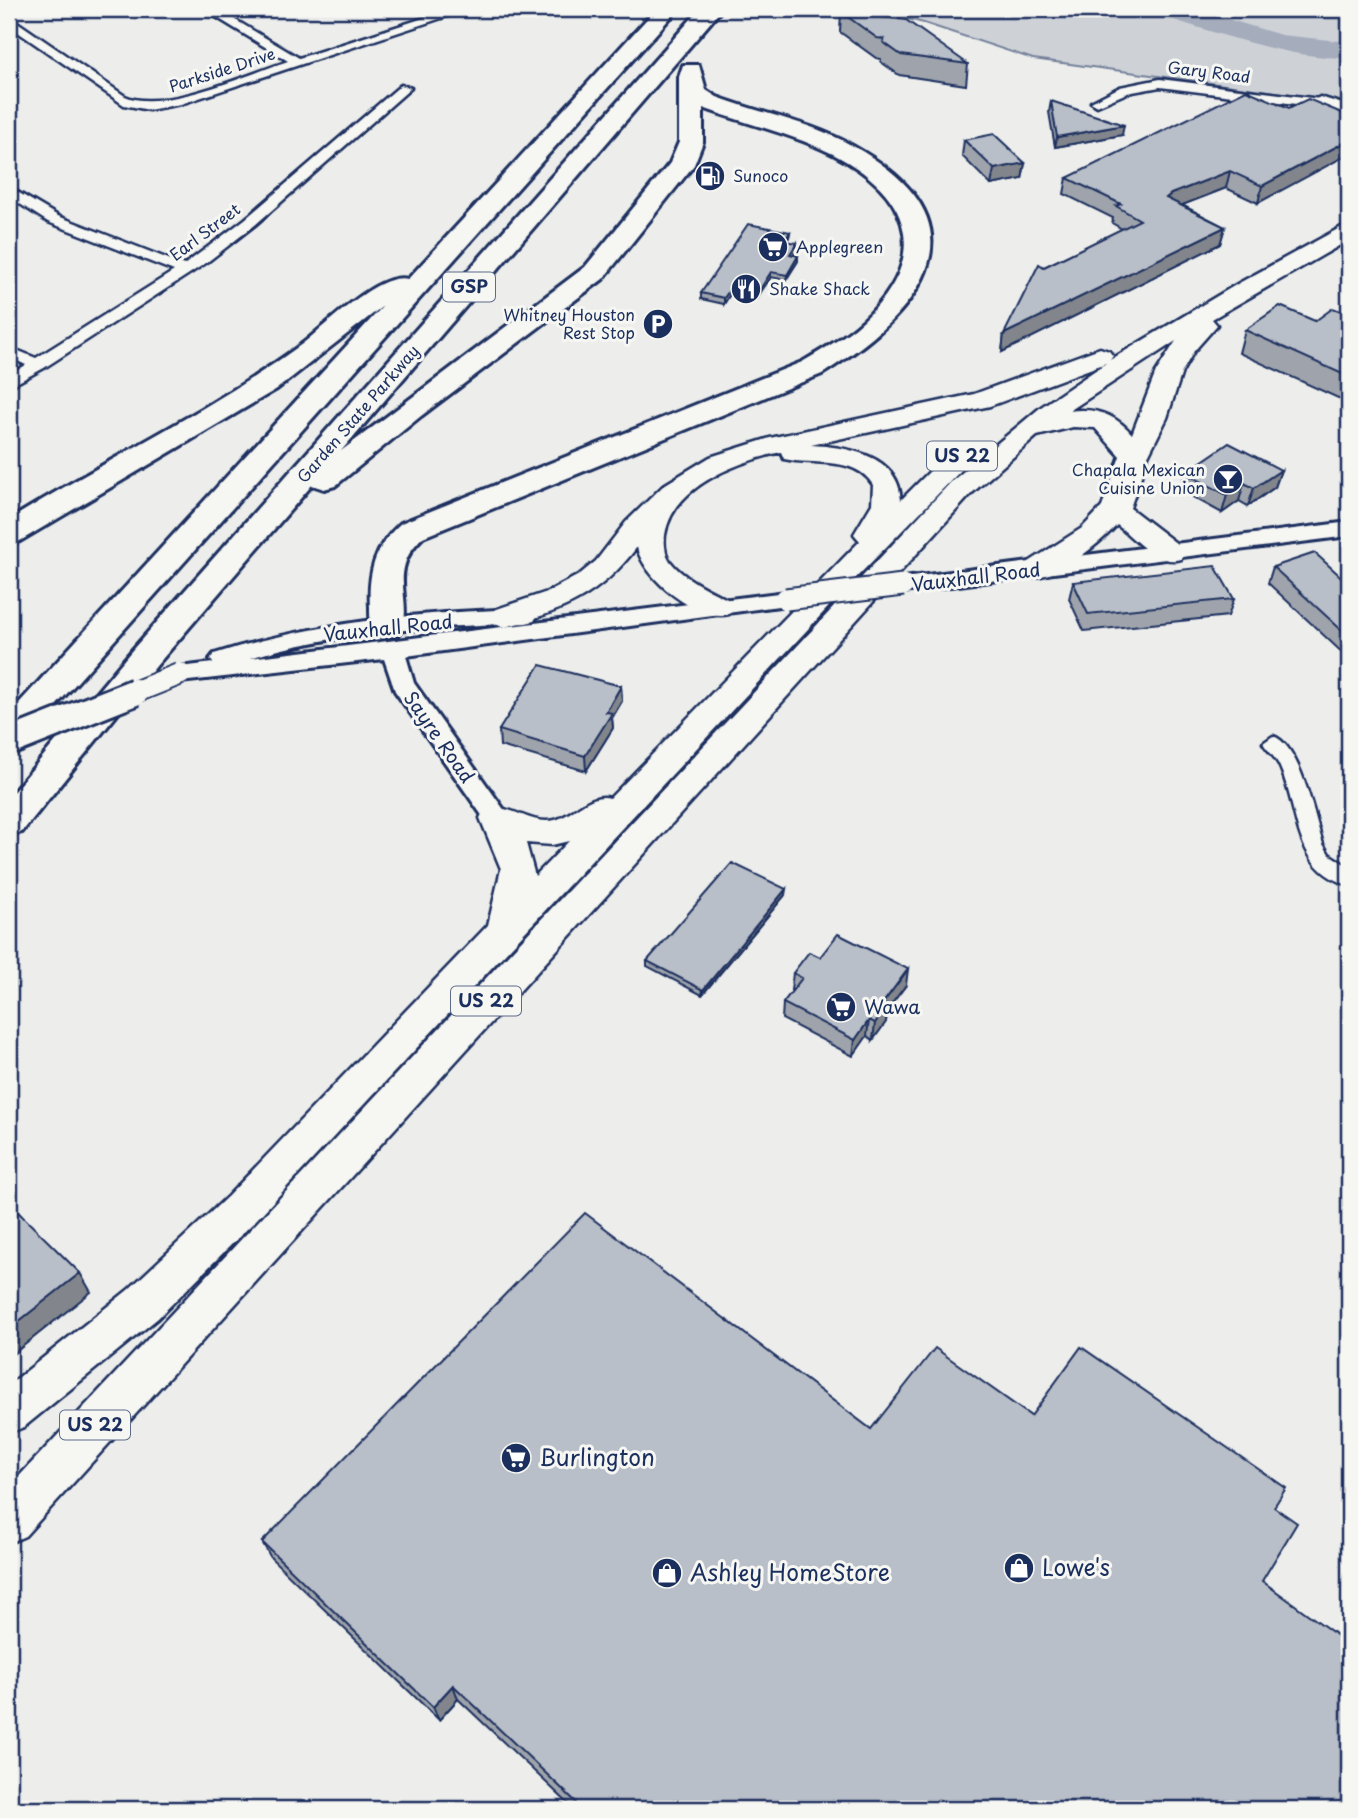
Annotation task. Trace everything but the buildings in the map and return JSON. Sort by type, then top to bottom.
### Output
[{"type":"highway","name":"GSP","points":[[9,736],[667,9]]},
{"type":"highway","name":"Garden State Parkway","points":[[9,822],[136,667],[711,9]]},
{"type":"highway","points":[[245,542],[411,410],[594,273],[661,192],[690,147],[690,77],[694,54],[692,31]]},
{"type":"highway","points":[[391,638],[386,564],[392,549],[411,530],[812,368],[855,343],[877,325],[909,285],[920,251],[919,231],[908,203],[887,178],[829,144],[709,102],[696,93],[690,77]]},
{"type":"highway","points":[[1320,103],[1349,107]]},
{"type":"highway","points":[[1320,103],[1349,113]]},
{"type":"highway","name":"US 22","points":[[9,1412],[99,1341],[184,1265],[841,576],[921,494],[979,441],[1041,394],[1100,356],[1349,211]]},
{"type":"highway","name":"US 22","points":[[9,1520],[932,518],[1014,439],[1092,383],[1349,230]]},
{"type":"highway","points":[[9,534],[77,491],[253,391],[306,355],[365,305],[432,269]]},
{"type":"highway","points":[[1039,569],[1092,534],[1115,510],[1133,456],[1154,418],[1169,372],[1178,355],[1230,300]]},
{"type":"highway","points":[[505,617],[569,593],[599,575],[636,528],[680,485],[708,469],[770,446],[995,396],[1100,356]]},
{"type":"highway","points":[[1014,439],[1069,419],[1093,417],[1116,428],[1133,456]]},
{"type":"highway","points":[[708,469],[762,457],[821,453],[856,460],[879,473],[887,492],[885,506],[841,576]]},
{"type":"highway","points":[[662,503],[650,538],[656,564],[675,583],[718,607]]},
{"type":"highway","points":[[1115,510],[1171,552]]},
{"type":"highway","points":[[497,818],[533,833],[553,835],[564,832],[586,821],[657,769]]},
{"type":"highway","points":[[497,818],[517,858],[520,875],[501,934]]},
{"type":"street","points":[[209,9],[297,62]]},
{"type":"street","points":[[426,9],[439,16]]},
{"type":"street","name":"Parkside Drive","points":[[9,21],[121,99],[140,106],[167,104],[463,9]]},
{"type":"street","name":"Gary Road","points":[[1097,102],[1124,90],[1160,83],[1320,103]]},
{"type":"street","name":"Earl Street","points":[[9,382],[184,270],[250,222],[405,88]]},
{"type":"street","points":[[9,191],[53,219],[184,270]]},
{"type":"street","points":[[9,352],[39,365]]},
{"type":"street","name":"Vauxhall Road","points":[[9,742],[180,674],[285,640],[391,638],[601,621],[1349,529]]},
{"type":"street","name":"Vauxhall Road","points":[[180,674],[287,663],[391,638],[505,617],[540,616],[601,621]]},
{"type":"street","name":"Sayre Road","points":[[391,638],[402,685],[497,818]]},
{"type":"street","points":[[1273,743],[1288,764],[1313,846],[1322,859],[1349,877]]},
{"type":"shaded area","points":[[866,9],[1349,9],[1349,102],[1033,59],[924,23]]},
{"type":"waterway","points":[[1166,9],[1279,43],[1325,50],[1349,50]]},
{"type":"place","name":"Sunoco","points":[[710,176]]},
{"type":"place","name":"Applegreen","points":[[773,247]]},
{"type":"place","name":"Shake Shack","points":[[746,289]]},
{"type":"place","name":"Whitney Houston Rest Stop","points":[[658,324]]},
{"type":"place","name":"Chapala Mexican Cuisine Union","points":[[1228,479]]},
{"type":"place","name":"Wawa","points":[[841,1007]]},
{"type":"place","name":"Burlington","points":[[516,1458]]},
{"type":"place","name":"Lowe's","points":[[1019,1568]]},
{"type":"place","name":"Ashley HomeStore","points":[[667,1573]]}]
